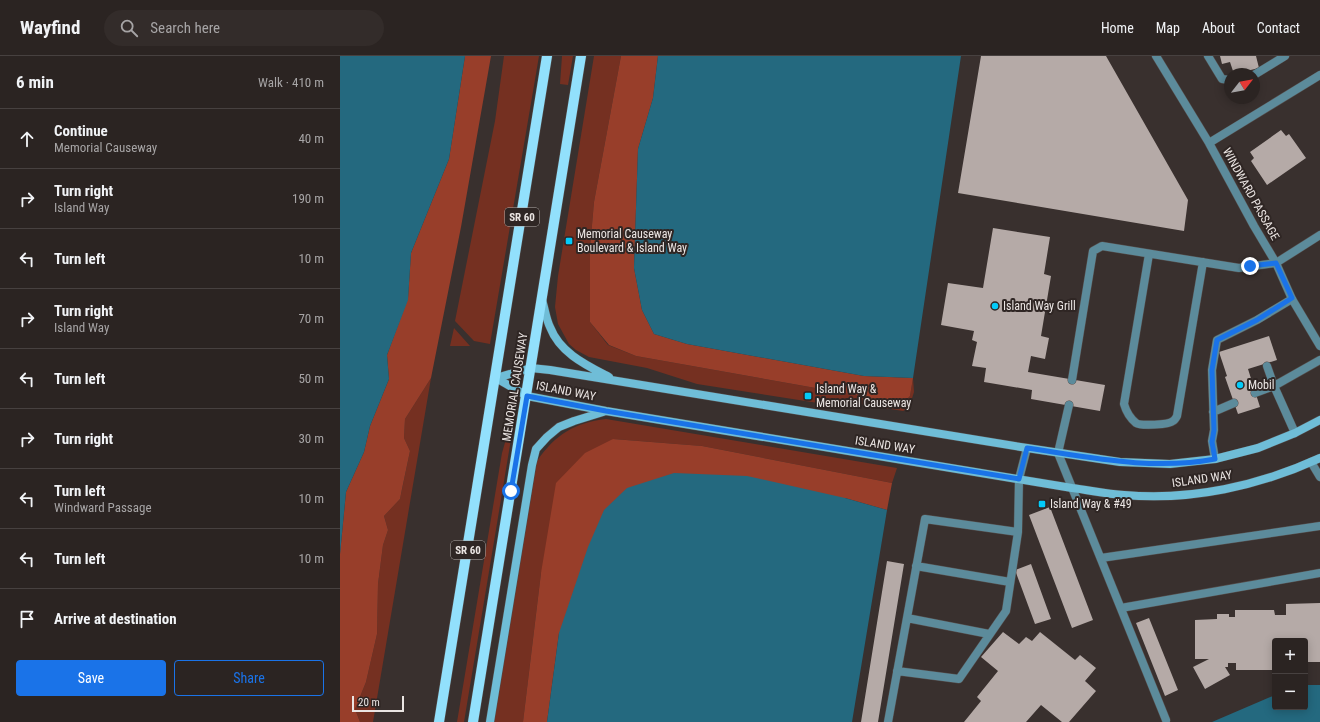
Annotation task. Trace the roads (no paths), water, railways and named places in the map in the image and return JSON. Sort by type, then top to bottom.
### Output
[{"type":"main road","name":"MEMORIAL CAUSEWAY","points":[[439,722],[496,378],[547,56]]},
{"type":"main road","name":"MEMORIAL CAUSEWAY","points":[[473,722],[582,56]]},
{"type":"street","name":"WINDWARD PASSAGE","points":[[1156,56],[1209,143],[1276,263],[1292,298],[1317,334],[1320,346]]},
{"type":"street","points":[[1208,56],[1222,80],[1224,80]]},
{"type":"street","points":[[1260,71],[1285,56]]},
{"type":"street","points":[[1209,143],[1320,75]]},
{"type":"street","points":[[1072,380],[1094,251],[1102,246],[1239,268],[1276,263],[1320,236]]},
{"type":"street","points":[[1149,254],[1124,404],[1126,411],[1136,423],[1141,425],[1168,423],[1174,421],[1177,416],[1203,262]]},
{"type":"street","points":[[1215,459],[1212,442],[1214,430],[1212,370],[1217,340],[1257,320],[1292,298]]},
{"type":"street","points":[[542,300],[550,327],[560,345],[581,362],[615,380]]},
{"type":"street","points":[[1256,393],[1274,386],[1320,360]]},
{"type":"street","points":[[1267,366],[1295,434]]},
{"type":"street","name":"ISLAND WAY","points":[[496,378],[530,368],[615,380],[1120,462],[1170,464],[1215,459],[1258,448],[1295,434],[1320,420]]},
{"type":"street","name":"ISLAND WAY","points":[[496,378],[527,396],[606,411],[1072,488],[1124,495],[1164,496],[1205,492],[1253,483],[1282,474],[1320,458]]},
{"type":"street","points":[[1213,412],[1234,403]]},
{"type":"street","points":[[1068,405],[1058,453],[1166,720]]},
{"type":"street","points":[[490,722],[530,473],[536,449],[559,427],[606,411]]},
{"type":"street","points":[[897,670],[959,679],[1006,611],[1018,532],[1019,479],[1027,448]]},
{"type":"street","points":[[1311,462],[1320,477]]},
{"type":"street","points":[[888,722],[925,519],[1018,532]]},
{"type":"street","points":[[1101,558],[1320,526]]},
{"type":"street","points":[[916,566],[1010,582]]},
{"type":"street","points":[[1121,608],[1320,573]]},
{"type":"street","points":[[907,618],[989,634]]},
{"type":"water","points":[[340,56],[465,56],[449,159],[411,253],[408,300],[387,355],[389,379],[370,426],[364,452],[346,492],[340,554]]},
{"type":"water","points":[[658,56],[961,56],[913,378],[864,376],[687,344],[654,334],[642,310],[634,268],[638,149],[653,98]]},
{"type":"water","points":[[674,473],[747,476],[845,498],[887,510],[852,722],[547,722],[559,633],[588,547],[604,510],[627,488]]},
{"type":"water","points":[[1308,685],[1320,685],[1320,722],[1212,722],[1272,696],[1272,710],[1308,710]]},
{"type":"place","name":"Memorial Causeway Boulevard & Island Way","points":[[569,241]]},
{"type":"place","name":"Island Way Grill","points":[[995,306]]},
{"type":"place","name":"Mobil","points":[[1240,385]]},
{"type":"place","name":"Island Way & Memorial Causeway","points":[[808,396]]},
{"type":"place","name":"Island Way & #49","points":[[1042,504]]}]
